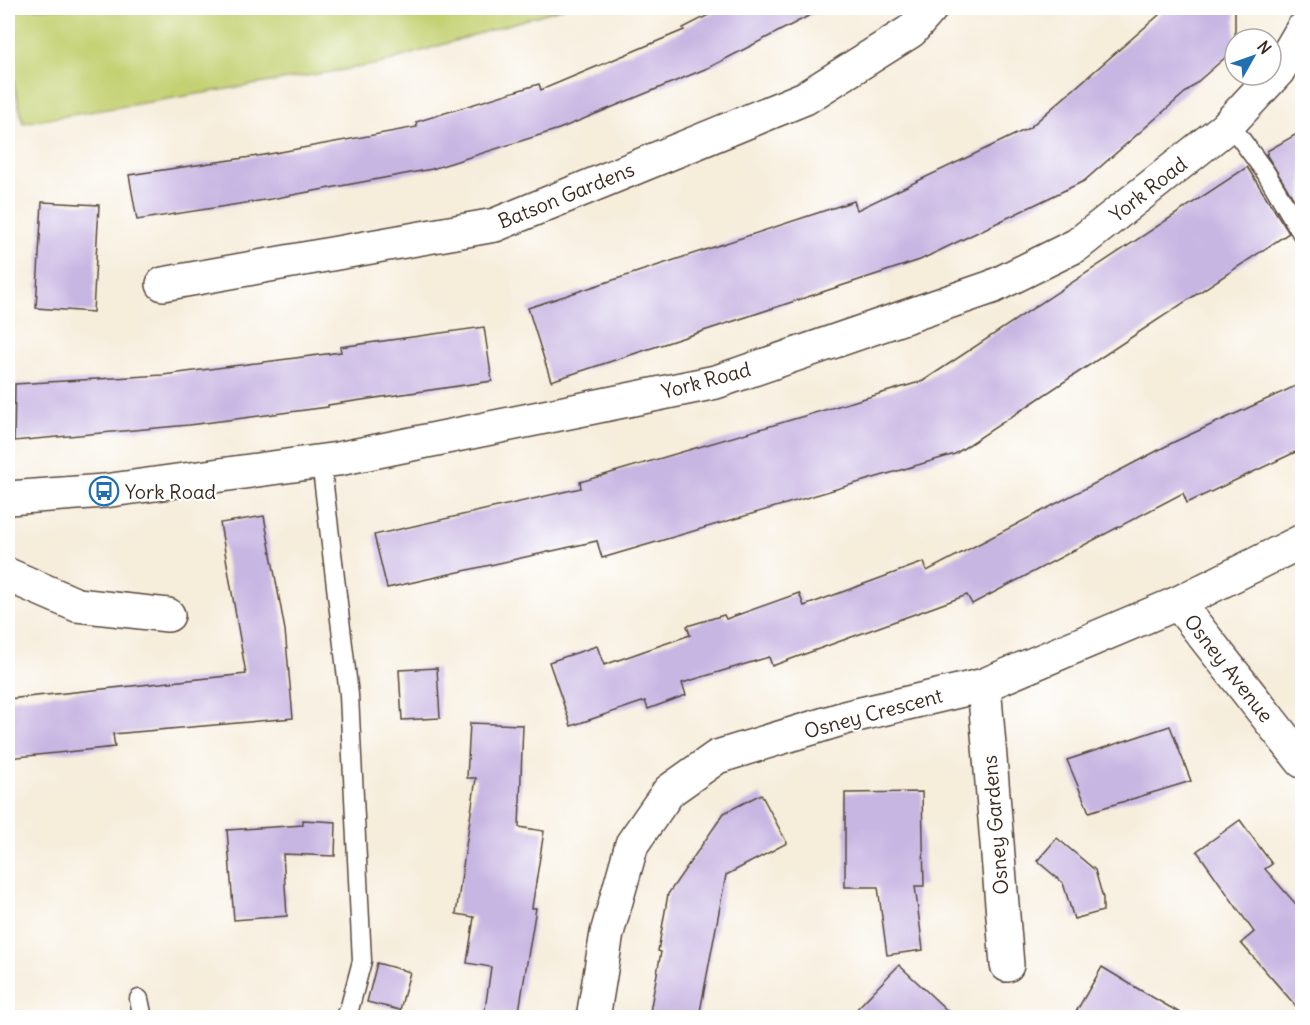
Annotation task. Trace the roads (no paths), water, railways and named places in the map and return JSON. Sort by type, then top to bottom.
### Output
[{"type":"street","name":"Batson Gardens","points":[[163,284],[495,225],[805,98],[911,32],[931,8]]},
{"type":"street","name":"York Road","points":[[8,498],[104,491],[321,461],[716,382],[992,287],[1077,245],[1229,123],[1278,71],[1302,30]]},
{"type":"street","name":"Osney Crescent","points":[[593,1017],[608,933],[632,844],[669,790],[717,756],[848,717],[984,685],[1178,603],[1302,541]]},
{"type":"street","points":[[8,575],[77,606],[168,615]]},
{"type":"street","name":"Osney Avenue","points":[[1178,603],[1302,761]]},
{"type":"street","name":"Osney Gardens","points":[[984,685],[1007,965]]},
{"type":"lane","points":[[1229,123],[1266,173],[1302,234]]},
{"type":"lane","points":[[321,461],[350,695],[362,961],[349,1010],[343,1017]]},
{"type":"lane","points":[[139,999],[143,1017]]},
{"type":"place","name":"York Road","points":[[104,491]]}]
